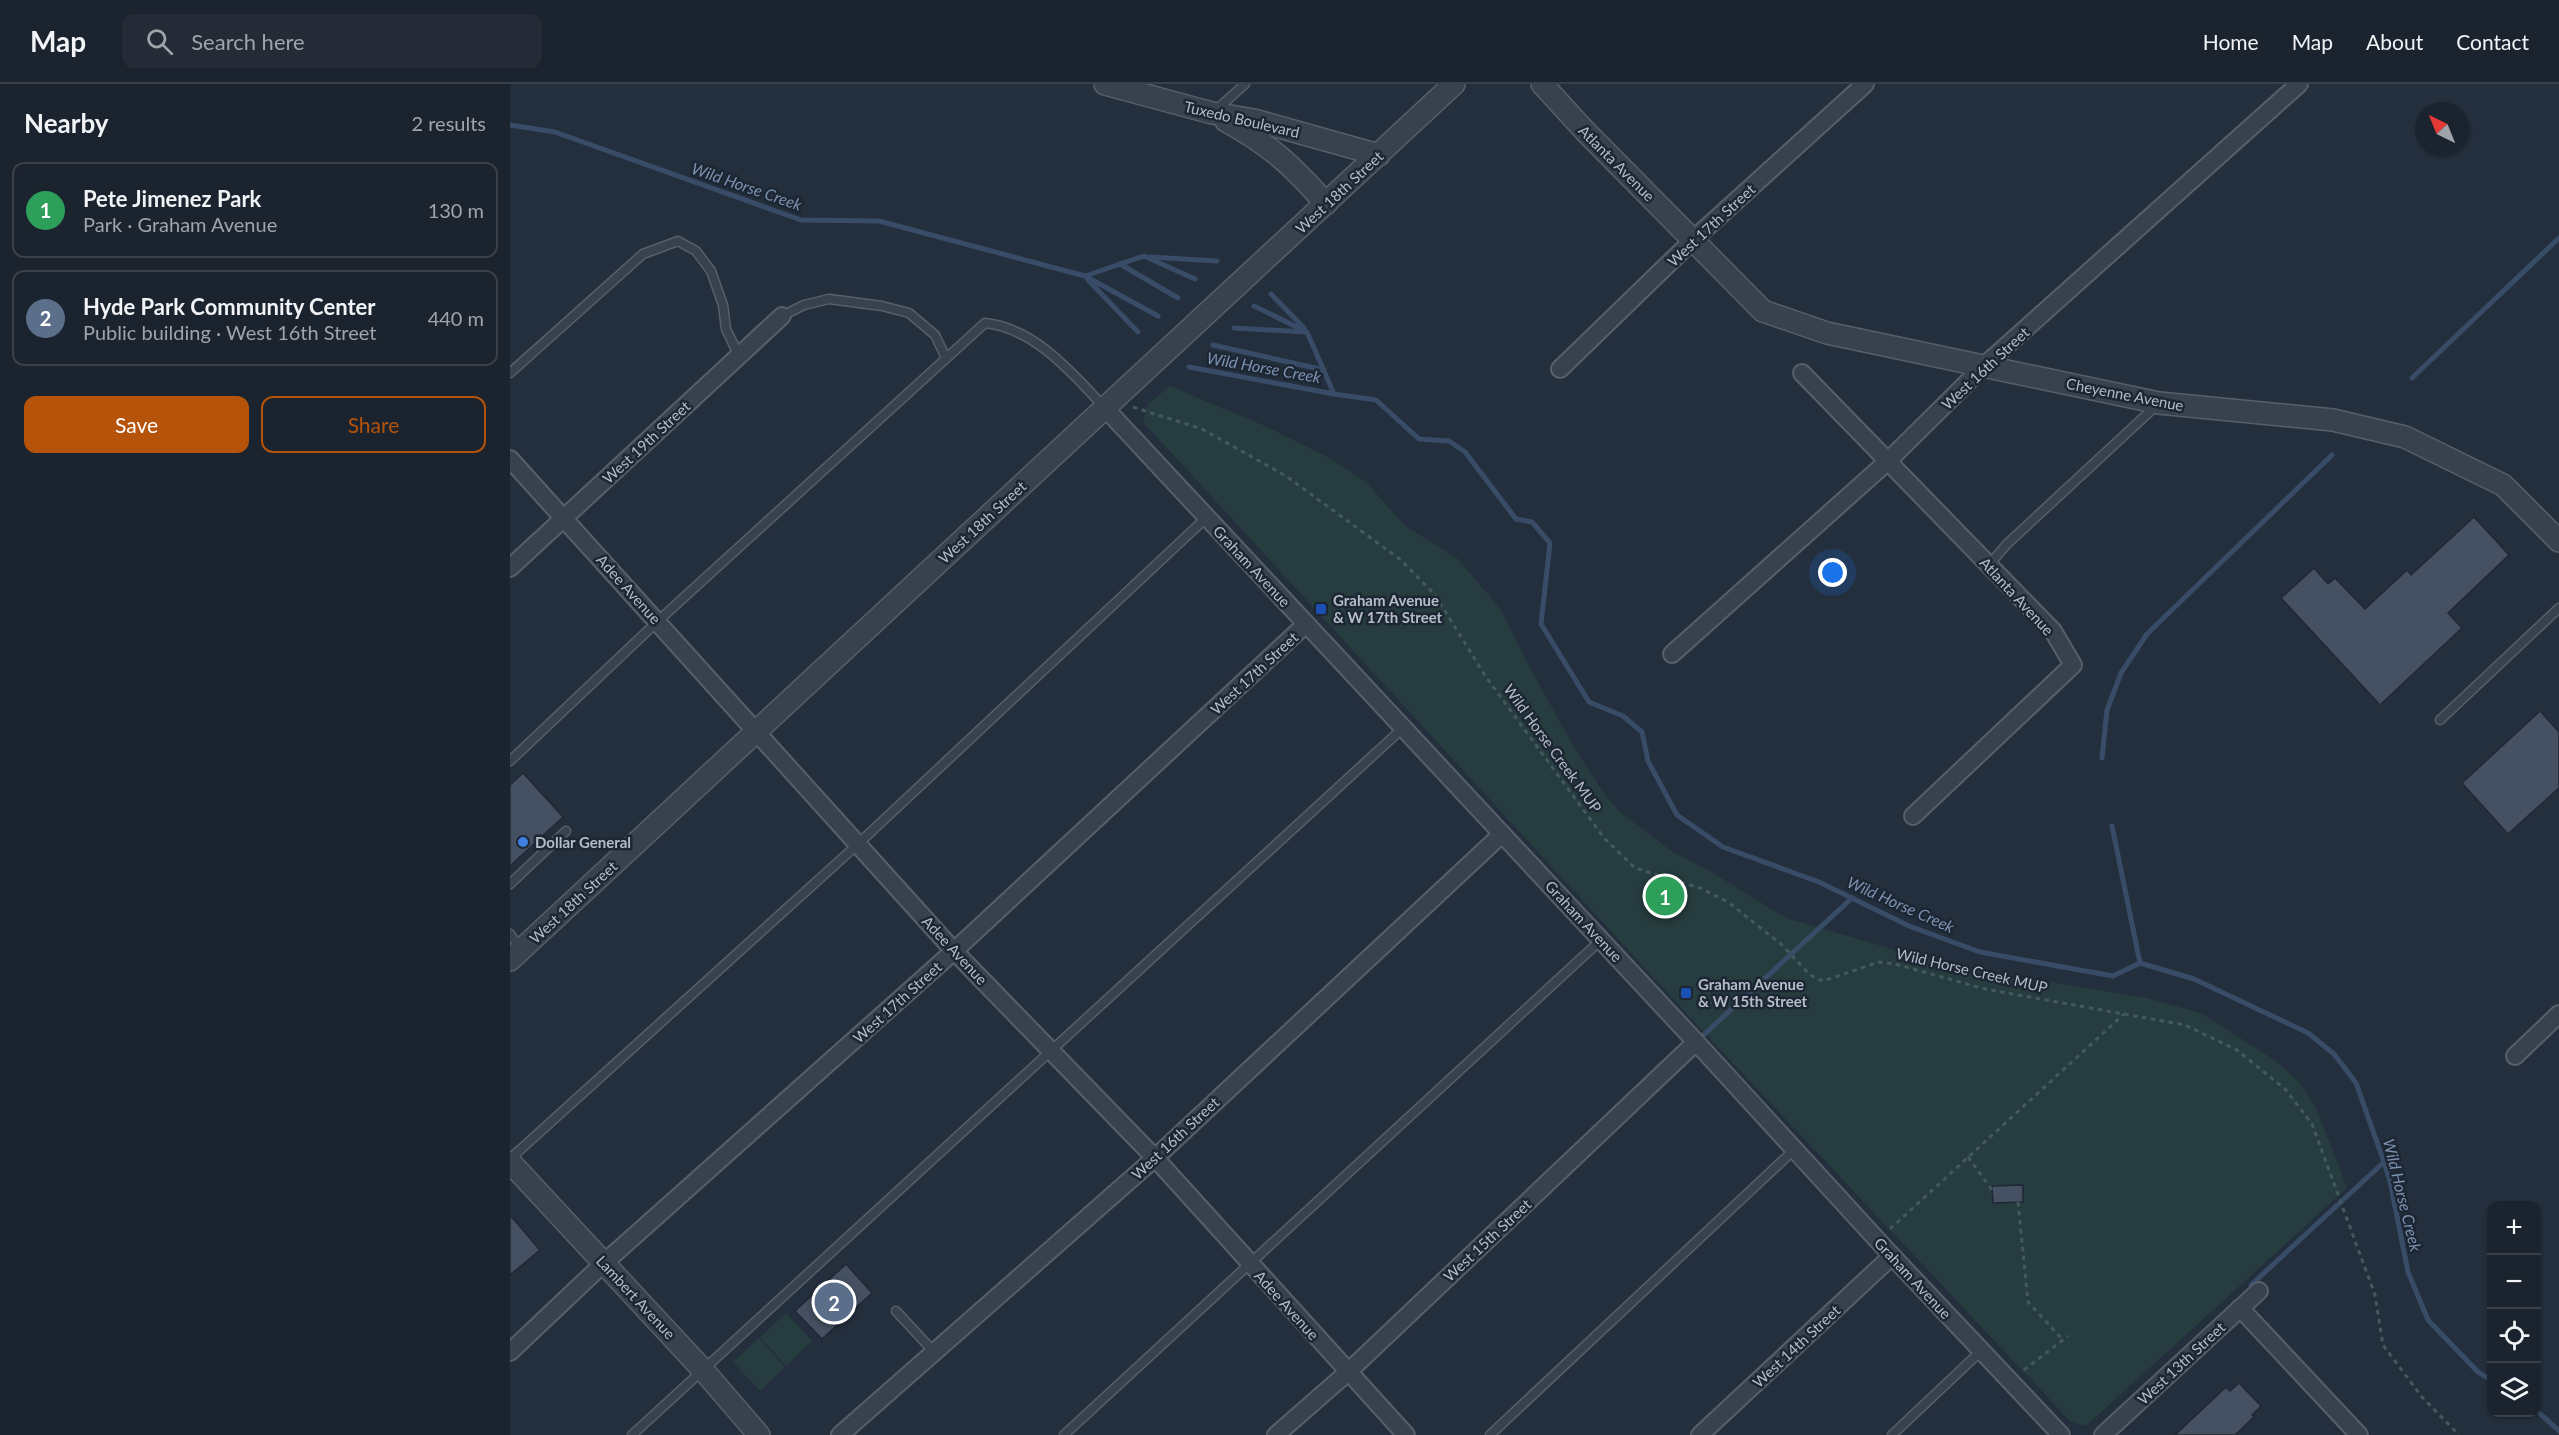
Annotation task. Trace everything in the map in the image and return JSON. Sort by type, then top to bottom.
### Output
[{"type":"street","name":"Tuxedo Boulevard","points":[[1105,84],[1212,113],[1254,120],[1379,155]]},
{"type":"street","name":"West 18th Street","points":[[514,948],[757,732],[1454,84]]},
{"type":"street","name":"Atlanta Avenue","points":[[1542,84],[1585,131],[1694,239]]},
{"type":"street","name":"West 17th Street","points":[[1560,369],[1694,239],[1865,84]]},
{"type":"street","name":"West 16th Street","points":[[1672,654],[1888,461],[1985,365],[2299,84]]},
{"type":"street","points":[[1212,113],[1273,149],[1299,172],[1326,204]]},
{"type":"street","name":"Cheyenne Avenue","points":[[1694,239],[1763,311],[1827,333],[2159,403],[2333,420],[2405,437],[2503,485],[2559,541]]},
{"type":"street","name":"West 19th Street","points":[[510,567],[782,316]]},
{"type":"street","name":"Atlanta Avenue","points":[[1802,373],[2053,631],[2073,665],[1913,816]]},
{"type":"street","name":"Graham Avenue","points":[[1110,404],[1207,517],[1696,1042],[1877,1240],[2061,1435]]},
{"type":"street","name":"Adee Avenue","points":[[510,459],[954,951],[1155,1158],[1406,1435]]},
{"type":"street","name":"West 17th Street","points":[[510,1352],[604,1263],[954,951],[1306,624]]},
{"type":"street","name":"West 16th Street","points":[[840,1435],[1155,1158],[1502,834]]},
{"type":"street","points":[[2515,1056],[2559,1014]]},
{"type":"street","name":"West 15th Street","points":[[1276,1435],[1348,1372],[1696,1042]]},
{"type":"street","name":"Lambert Avenue","points":[[510,1161],[703,1370],[759,1435]]},
{"type":"street","name":"West 14th Street","points":[[1700,1435],[1892,1256]]},
{"type":"street","name":"West 13th Street","points":[[2103,1435],[2259,1291]]},
{"type":"street","points":[[2240,1308],[2359,1435]]},
{"type":"lane","points":[[1212,113],[1245,84]]},
{"type":"lane","points":[[510,373],[643,254],[678,241],[696,251],[711,271],[723,305],[726,329],[739,356]]},
{"type":"lane","points":[[782,316],[804,305],[829,299],[882,306],[909,313],[935,335],[946,358]]},
{"type":"lane","points":[[510,761],[658,621],[985,322],[999,324],[1023,334],[1110,404]]},
{"type":"lane","points":[[1989,565],[2007,544],[2159,403]]},
{"type":"lane","points":[[510,1161],[858,844],[1207,517]]},
{"type":"lane","points":[[2440,720],[2559,608]]},
{"type":"lane","points":[[632,1435],[1403,728]]},
{"type":"lane","points":[[510,884],[566,831]]},
{"type":"lane","points":[[1064,1435],[1601,940]]},
{"type":"lane","points":[[1490,1435],[1794,1149]]},
{"type":"lane","points":[[896,1311],[934,1352]]},
{"type":"lane","points":[[1892,1435],[1982,1350]]},
{"type":"path","name":"Wild Horse Creek MUP","points":[[1110,404],[1202,429],[1286,476],[1401,560],[1435,595],[1486,677],[1604,838],[1623,858],[1642,871],[1700,888],[1728,902],[1782,945],[1810,975],[1823,981],[1879,962],[1887,963],[1984,989],[2185,1025],[2237,1050],[2285,1089],[2312,1124],[2375,1295],[2383,1345],[2422,1397],[2459,1435]]},
{"type":"path","points":[[1877,1240],[2124,1014]]},
{"type":"path","points":[[1968,1157],[1992,1190]]},
{"type":"path","points":[[2018,1203],[2028,1302],[2063,1340]]},
{"type":"path","points":[[2011,1380],[2068,1336]]},
{"type":"green space","points":[[1170,386],[1265,426],[1330,458],[1366,482],[1405,526],[1458,559],[1499,607],[1574,747],[1603,792],[1619,811],[1670,850],[1713,873],[1786,918],[1892,949],[1989,972],[2147,998],[2201,1013],[2276,1061],[2300,1083],[2317,1110],[2347,1188],[2086,1426],[2071,1422],[1699,1027],[1143,422],[1148,404]]},
{"type":"green space","points":[[786,1313],[812,1341],[786,1366],[760,1337]]},
{"type":"green space","points":[[759,1338],[785,1367],[760,1391],[733,1362]]},
{"type":"building","points":[[2474,517],[2509,555],[2448,613],[2462,628],[2380,705],[2281,598],[2314,568],[2328,584],[2335,578],[2365,609],[2407,570],[2411,575]]},
{"type":"building","points":[[2540,711],[2559,732],[2559,788],[2508,834],[2462,783]]},
{"type":"building","name":"Dollar General","points":[[523,773],[563,817],[510,866],[510,785]]},
{"type":"building","points":[[2023,1185],[2023,1202],[1993,1203],[1992,1186]]},
{"type":"building","points":[[510,1215],[540,1250],[510,1275]]},
{"type":"building","points":[[846,1264],[872,1293],[822,1339],[795,1311]]},
{"type":"building","points":[[2239,1383],[2261,1406],[2252,1415],[2254,1417],[2235,1435],[2175,1435],[2226,1387],[2230,1391]]},
{"type":"waterway","name":"Wild Horse Creek","points":[[510,125],[555,132],[801,220],[879,221],[1085,276],[1144,256],[1195,279]]},
{"type":"waterway","points":[[2412,378],[2559,238]]},
{"type":"waterway","name":"Wild Horse Creek","points":[[1149,257],[1217,261]]},
{"type":"waterway","name":"Wild Horse Creek","points":[[1120,264],[1178,298]]},
{"type":"waterway","name":"Wild Horse Creek","points":[[1085,276],[1158,316]]},
{"type":"waterway","name":"Wild Horse Creek","points":[[1088,280],[1138,332]]},
{"type":"waterway","name":"Wild Horse Creek","points":[[1271,294],[1304,328]]},
{"type":"waterway","name":"Wild Horse Creek","points":[[1254,306],[1307,332],[1334,394],[1376,400],[1419,439],[1449,441],[1465,452],[1516,519],[1532,522],[1550,543],[1541,624],[1589,702],[1623,716],[1642,732],[1648,761],[1677,815],[1723,847],[1819,882],[1909,926],[1980,952],[2113,976],[2140,963],[2194,979],[2308,1033],[2334,1054],[2356,1083],[2384,1162],[2390,1181],[2408,1272],[2428,1320],[2478,1372],[2487,1378]]},
{"type":"waterway","name":"Wild Horse Creek","points":[[1234,328],[1305,332]]},
{"type":"waterway","name":"Wild Horse Creek","points":[[1213,345],[1324,370]]},
{"type":"waterway","name":"Wild Horse Creek","points":[[1189,367],[1334,394]]},
{"type":"waterway","points":[[2102,758],[2107,710],[2121,673],[2147,634],[2332,455]]},
{"type":"waterway","points":[[2112,826],[2140,963]]},
{"type":"waterway","points":[[1697,1041],[1852,898]]},
{"type":"waterway","points":[[2251,1285],[2384,1162]]},
{"type":"waterway","name":"Wild Horse Creek","points":[[2541,1415],[2559,1431]]},
{"type":"place","name":"Graham Avenue & W 17th Street","points":[[1321,609]]},
{"type":"place","name":"Dollar General","points":[[523,842]]},
{"type":"place","name":"Pete Jimenez Park","points":[[1665,896]]},
{"type":"place","name":"Graham Avenue & W 15th Street","points":[[1686,993]]},
{"type":"place","name":"Hyde Park Community Center","points":[[834,1302]]}]
